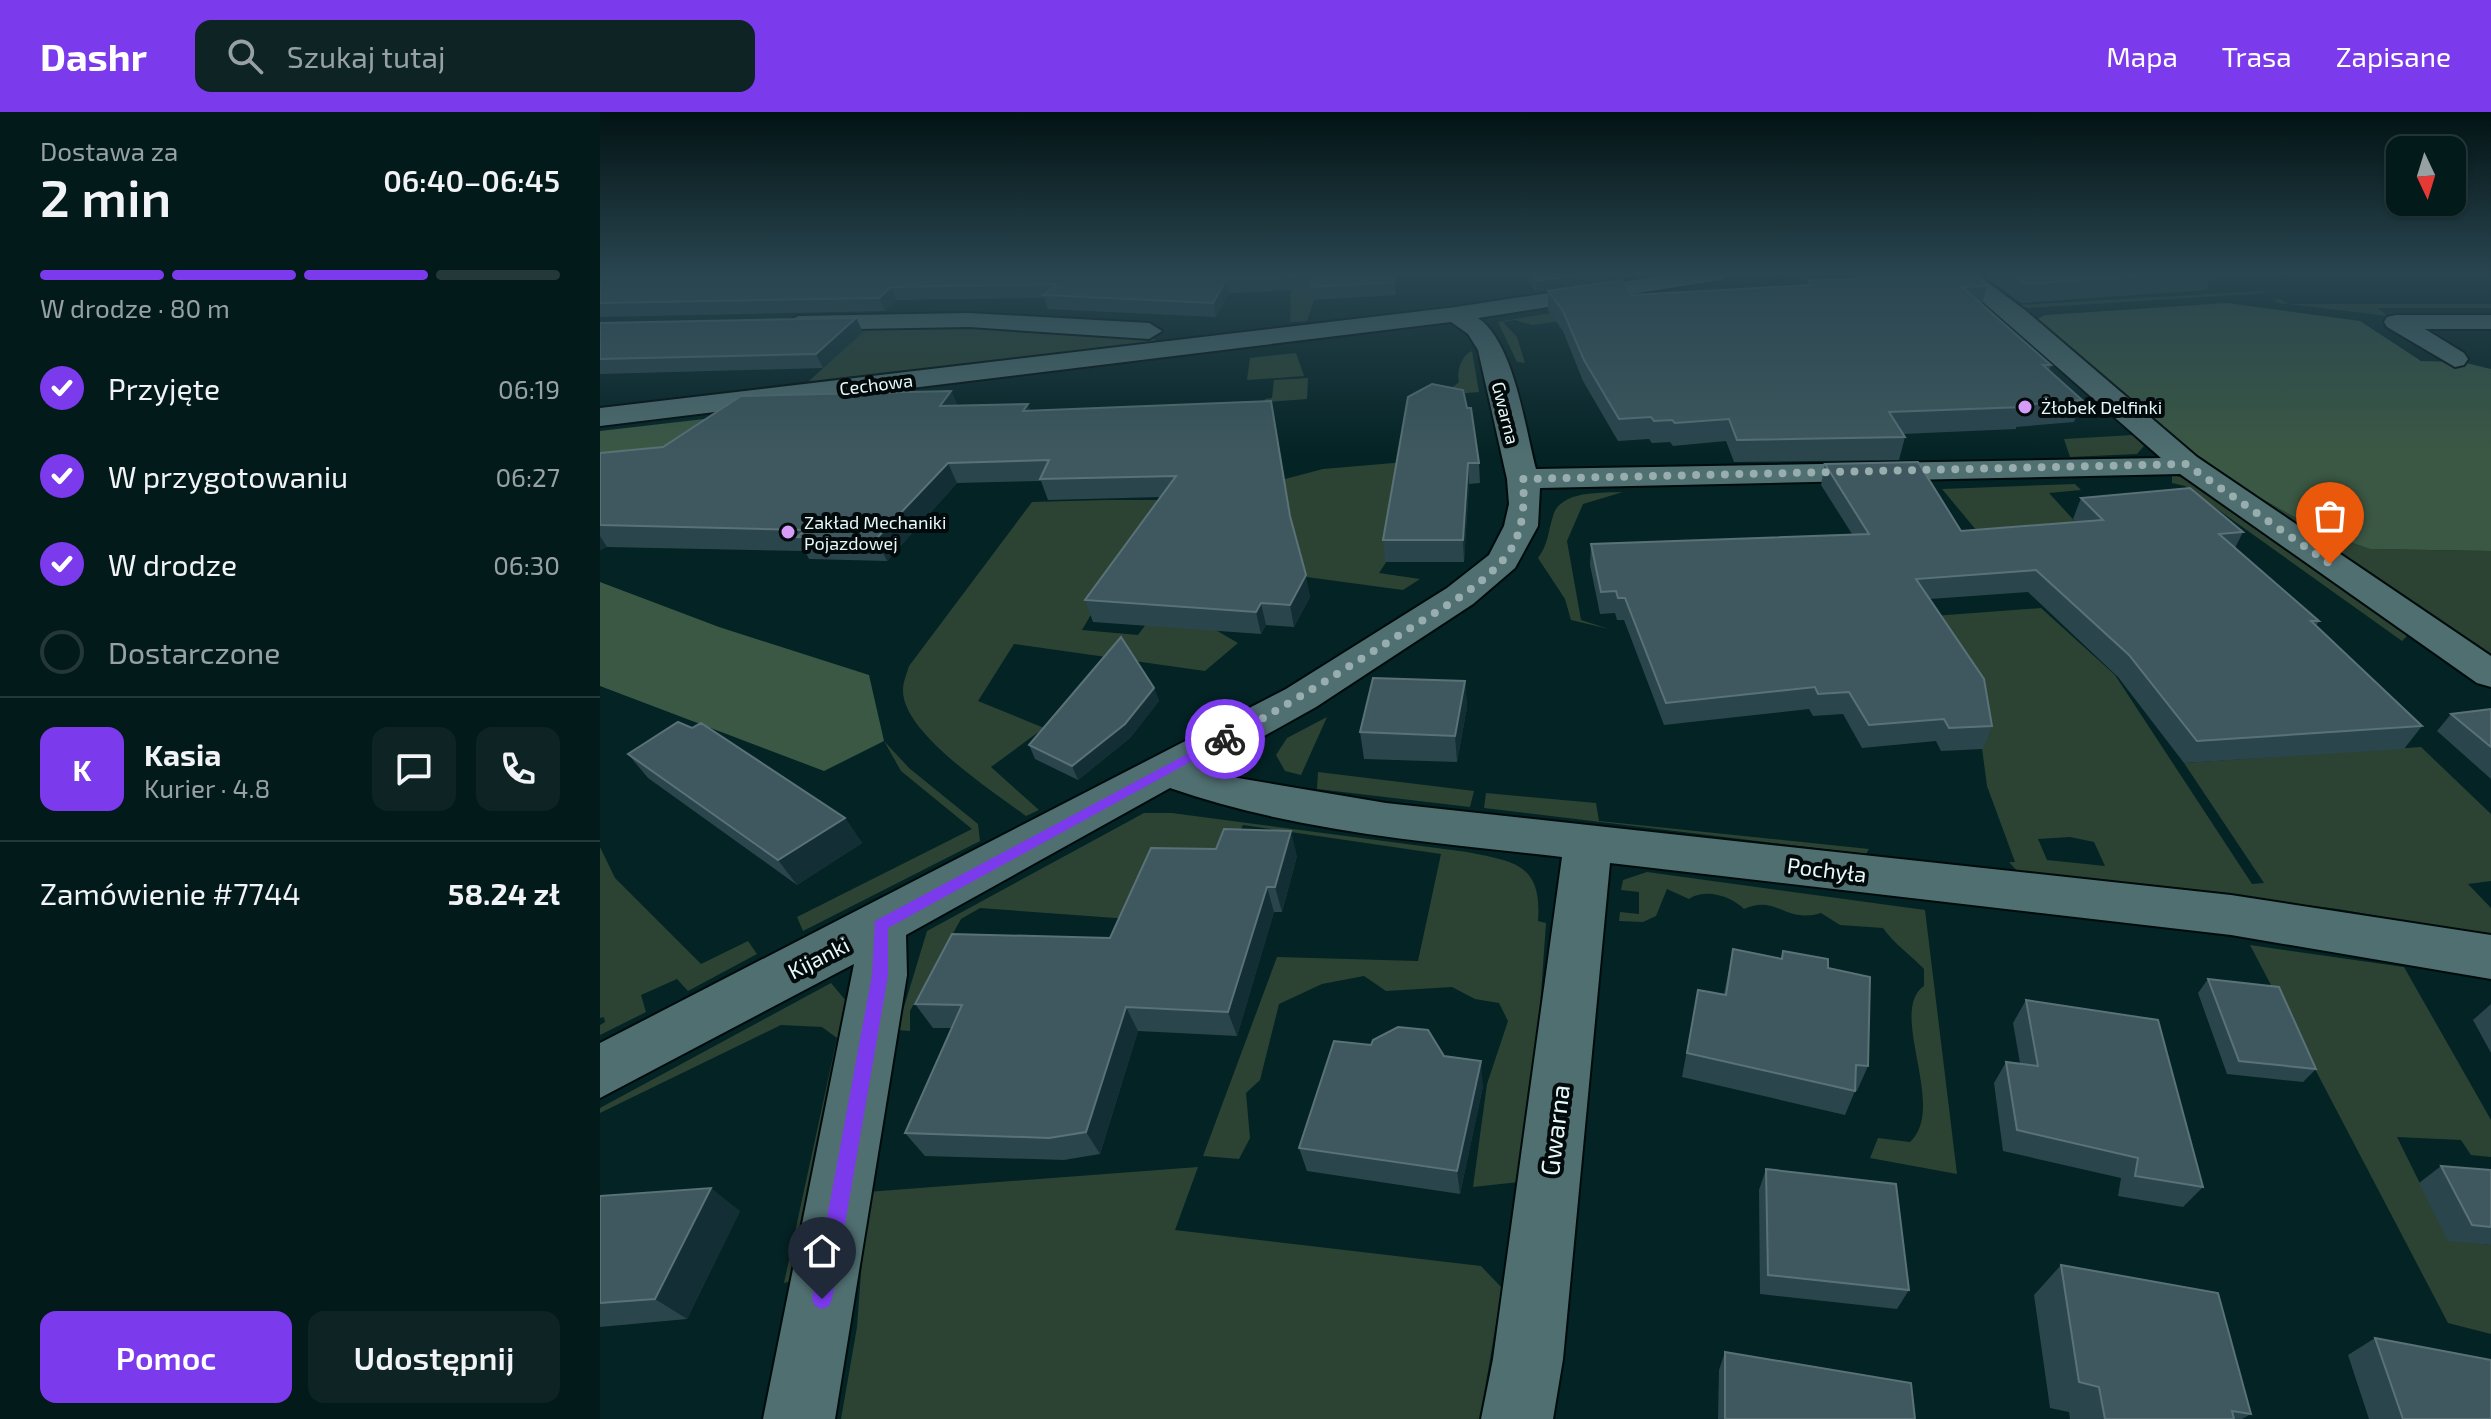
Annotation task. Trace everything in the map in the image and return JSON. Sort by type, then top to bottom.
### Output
[{"type":"street","points":[[1175,334],[1185,337],[1188,346]]},
{"type":"street","name":"Cechowa","points":[[600,417],[1289,334]]},
{"type":"street","name":"Gwarna","points":[[1481,334],[1491,350],[1523,479]]},
{"type":"street","points":[[2038,334],[2186,464],[2491,674]]},
{"type":"street","points":[[2415,334],[2455,359]]},
{"type":"street","points":[[1523,479],[2186,464]]},
{"type":"street","name":"Kijanki","points":[[600,1072],[1301,698],[1460,596],[1503,561],[1514,545],[1525,504],[1523,479]]},
{"type":"street","name":"Pochyła","points":[[1167,771],[1235,794],[1386,820],[2231,915],[2491,957]]},
{"type":"street","name":"Gwarna","points":[[1517,1419],[1528,1359],[1588,841]]},
{"type":"street","points":[[799,1419],[880,975],[880,925]]},
{"type":"green space","points":[[860,334],[1071,334],[1113,338],[1148,336],[1158,341],[745,391],[808,382]]},
{"type":"green space","points":[[1504,334],[1517,337],[1525,363],[1517,362]]},
{"type":"green space","points":[[2052,334],[2380,334],[2421,361],[2462,362],[2491,369],[2491,551],[2370,549],[2321,532],[2239,486],[2200,458]]},
{"type":"green space","points":[[1472,351],[1479,392],[1454,394],[1449,390],[1459,382],[1461,364]]},
{"type":"green space","points":[[1296,353],[1304,376],[1247,380],[1250,358]]},
{"type":"green space","points":[[1308,378],[1307,399],[1265,402],[1265,399],[1272,398],[1274,380]]},
{"type":"green space","points":[[739,415],[676,466],[600,474],[600,431]]},
{"type":"green space","points":[[2133,435],[2144,446],[2137,454],[2070,457],[2064,439]]},
{"type":"green space","points":[[1405,462],[1387,561],[1379,573],[1420,579],[1403,590],[1299,576],[1266,484],[1323,469]]},
{"type":"green space","points":[[2172,475],[2190,479],[2410,633],[2402,641],[2185,486],[2172,483]]},
{"type":"green space","points":[[2075,484],[2081,490],[2049,493],[2123,574],[1992,549],[1942,489]]},
{"type":"green space","points":[[2239,486],[2321,532],[2370,549],[2491,551],[2491,658]]},
{"type":"green space","points":[[1623,492],[1583,504],[1567,541],[1581,620],[1609,629],[1571,620],[1565,599],[1538,558],[1546,543],[1553,516],[1564,501],[1573,497]]},
{"type":"green space","points":[[1158,500],[1082,630],[1138,635],[1149,620],[1207,625],[1238,643],[1205,671],[1014,644],[978,701],[1044,728],[991,767],[1039,810],[1026,816],[973,777],[933,742],[907,707],[904,681],[909,666],[1032,502]]},
{"type":"green space","points":[[600,582],[719,627],[869,675],[884,741],[824,771],[600,686]]},
{"type":"green space","points":[[2041,608],[2115,675],[2252,884],[2264,883],[2184,763],[2421,747],[2491,814],[2491,881],[2468,884],[2491,908],[2491,936],[2338,909],[2017,871],[2009,862],[2015,862],[1987,786],[1976,703],[1920,617]],"holes":[[[2070,837],[2094,842],[2105,866],[2047,860],[2038,839]]]},
{"type":"green space","points":[[1327,717],[1301,775],[1285,771],[1276,755],[1287,738]]},
{"type":"green space","points":[[884,741],[909,768],[978,824],[980,841],[803,931],[797,917],[972,829],[901,771]]},
{"type":"green space","points":[[1318,772],[1474,791],[1470,807],[1317,789]]},
{"type":"green space","points":[[1486,793],[1596,803],[1599,821],[1869,849],[1866,854],[1484,808]]},
{"type":"green space","points":[[1144,813],[1172,813],[1467,852],[1512,863],[1522,869],[1535,888],[1538,921],[1546,923],[1537,1051],[1519,1182],[1473,1187],[1487,1084],[1508,1021],[1499,1003],[1475,999],[1452,987],[1386,991],[1364,976],[1322,984],[1279,1004],[1260,1080],[1246,1093],[1250,1138],[1239,1159],[1203,1156],[1277,957],[1418,961],[1441,854],[1243,825],[1198,924],[980,908],[961,919],[910,1011],[910,1031],[897,1030],[927,931]]},
{"type":"green space","points":[[600,847],[615,878],[701,964],[748,941],[757,954],[688,991],[677,979],[641,995],[646,1012],[600,1035],[600,1025],[605,1022],[604,1017],[600,1018]]},
{"type":"green space","points":[[1647,872],[1925,910],[1957,1174],[1870,1158],[1878,1138],[1910,1142],[1920,1127],[1923,1107],[1912,1016],[1914,998],[1924,986],[1924,969],[1883,928],[1840,925],[1821,913],[1798,915],[1765,905],[1744,909],[1718,895],[1703,894],[1689,899],[1667,889],[1656,916],[1643,922],[1619,921],[1620,912],[1639,914],[1639,892],[1621,890],[1623,880]]},
{"type":"green space","points":[[2250,945],[2404,967],[2491,1120],[2491,1157],[2471,1155],[2461,1140],[2397,1137],[2448,1240],[2491,1245],[2491,1334],[2448,1323]]},
{"type":"green space","points":[[831,983],[852,1008],[798,1279],[784,1283],[837,1038],[822,1027],[781,1025],[600,1113],[600,1108]]},
{"type":"green space","points":[[1198,1167],[1175,1230],[1481,1266],[1502,1288],[1480,1419],[841,1419],[857,1327],[867,1192]]},
{"type":"building","points":[[600,334],[838,334],[816,354],[600,359]]},
{"type":"building","points":[[1573,334],[2016,334],[2051,365],[2043,365],[2082,400],[2021,405],[2023,407],[1889,412],[1905,437],[1737,440],[1729,419],[1675,423],[1672,420],[1654,421],[1651,417],[1619,419],[1584,360]]},
{"type":"building","points":[[1432,384],[1463,390],[1467,408],[1471,408],[1479,463],[1468,463],[1463,540],[1383,540],[1408,397]]},
{"type":"building","points":[[951,391],[940,406],[1028,404],[1023,411],[1271,401],[1290,516],[1306,575],[1290,605],[1261,603],[1256,612],[1085,600],[1176,476],[1040,479],[1049,460],[948,463],[876,539],[797,537],[805,530],[600,525],[600,453],[663,447],[741,396]]},
{"type":"building","points":[[1918,462],[1961,531],[2103,520],[2081,498],[2190,488],[2243,532],[2219,534],[2319,621],[2311,621],[2422,726],[2197,741],[2129,655],[2036,570],[1916,579],[1984,679],[1992,726],[1949,728],[1944,719],[1869,725],[1849,692],[1818,694],[1815,687],[1666,703],[1625,598],[1618,598],[1616,591],[1601,592],[1591,544],[1869,534],[1825,464]]},
{"type":"building","points":[[1121,637],[1154,688],[1125,724],[1072,766],[1029,745]]},
{"type":"building","points":[[1373,678],[1465,681],[1455,736],[1360,732]]},
{"type":"building","points":[[2491,709],[2491,747],[2451,714]]},
{"type":"building","points":[[678,722],[692,728],[701,723],[845,818],[778,860],[628,754]]},
{"type":"building","points":[[1224,829],[1291,831],[1275,887],[1267,887],[1228,1012],[1126,1007],[1086,1132],[1049,1138],[905,1133],[962,1005],[915,1004],[952,934],[1110,938],[1151,848],[1216,849]]},
{"type":"building","points":[[1733,949],[1782,959],[1783,951],[1828,959],[1828,968],[1870,977],[1868,1066],[1856,1065],[1855,1091],[1687,1053],[1698,990],[1726,995]]},
{"type":"building","points":[[2208,979],[2279,987],[2316,1069],[2239,1061]]},
{"type":"building","points":[[2026,1000],[2158,1020],[2203,1187],[2135,1176],[2138,1158],[2017,1130],[2006,1062],[2038,1066]]},
{"type":"building","points":[[1398,1027],[1428,1030],[1444,1056],[1481,1061],[1457,1171],[1299,1148],[1334,1041],[1371,1045],[1373,1040]]},
{"type":"building","points":[[2441,1166],[2491,1170],[2491,1227],[2472,1225]]},
{"type":"building","points":[[1766,1169],[1896,1184],[1909,1290],[1768,1275]]},
{"type":"building","points":[[711,1188],[655,1299],[600,1303],[600,1196]]},
{"type":"building","points":[[2061,1265],[2218,1293],[2251,1414],[2232,1411],[2234,1419],[2105,1419],[2099,1387],[2079,1382]]},
{"type":"building","points":[[2375,1338],[2491,1360],[2491,1419],[2403,1419]]},
{"type":"building","points":[[1725,1352],[1911,1383],[1915,1419],[1725,1419]]},
{"type":"way so far","points":[[1225,739],[1301,698],[1460,596],[1503,561],[1514,545],[1521,526],[1525,504],[1523,479],[2155,468],[2186,464],[2330,564]]},
{"type":"place","name":"Żłobek Delfinki","points":[[2025,407]]},
{"type":"place","name":"Zakład Mechaniki Pojazdowej","points":[[788,532]]},
{"type":"route","points":[[822,1299],[880,975],[880,925],[1225,739]]}]
